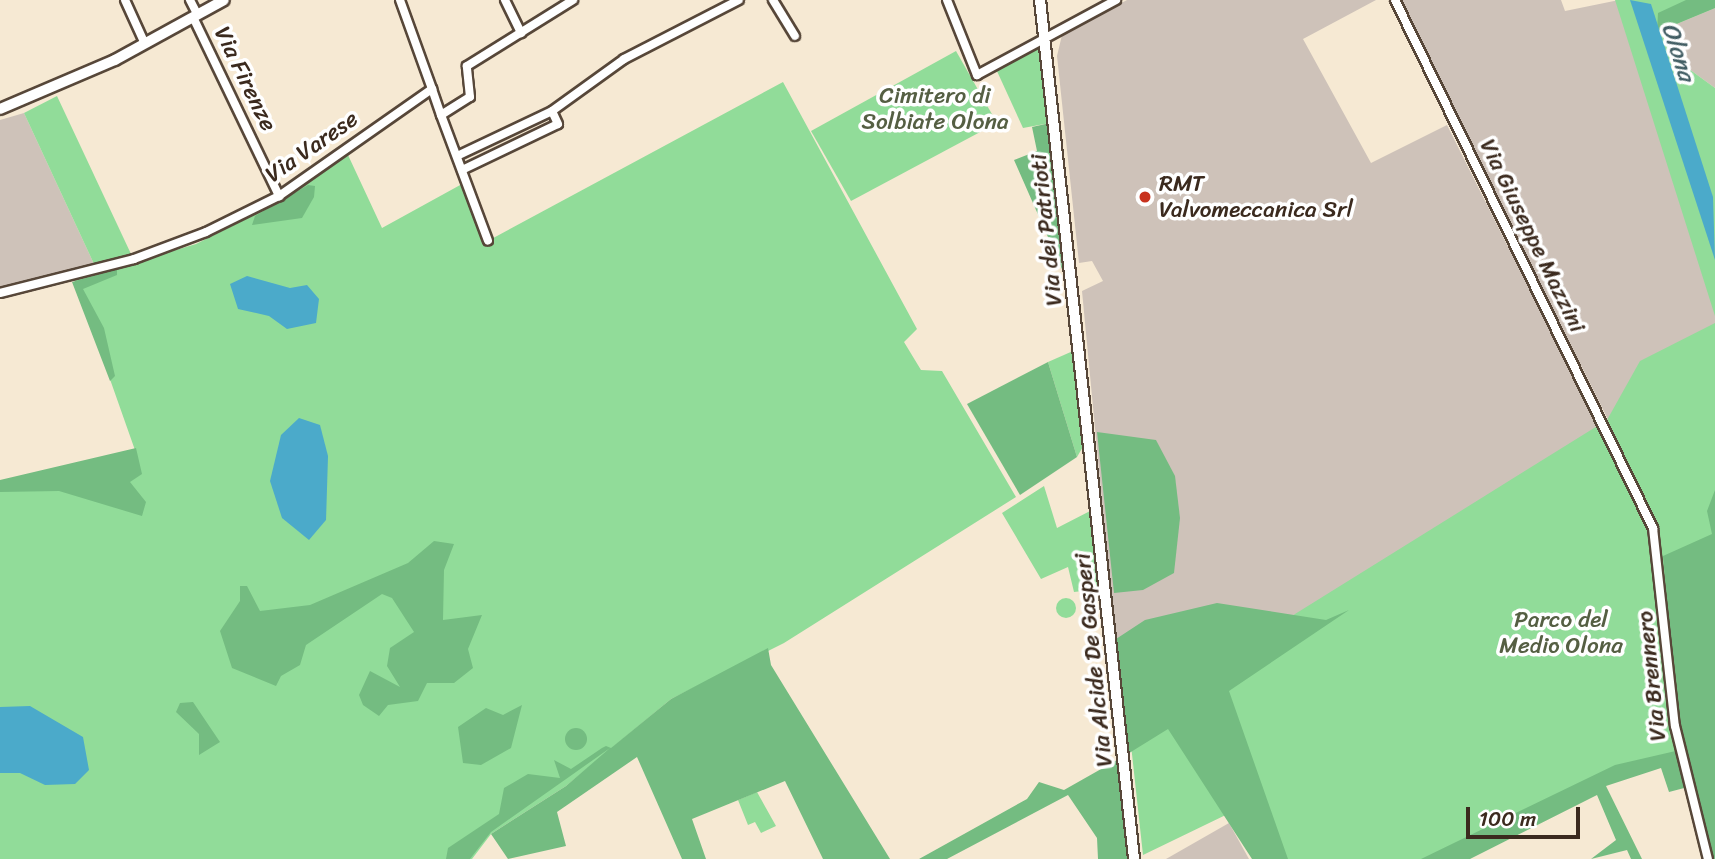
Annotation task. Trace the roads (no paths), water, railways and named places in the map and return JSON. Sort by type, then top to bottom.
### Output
[{"type":"street","points":[[125,0],[145,44]]},
{"type":"street","name":"Via Firenze","points":[[190,0],[279,196]]},
{"type":"street","points":[[0,109],[145,44],[224,0]]},
{"type":"street","points":[[400,0],[488,241]]},
{"type":"street","points":[[505,0],[521,33]]},
{"type":"street","points":[[441,115],[470,97],[465,69],[573,0]]},
{"type":"street","points":[[457,156],[552,111],[624,59],[738,0]]},
{"type":"street","points":[[773,0],[795,36]]},
{"type":"street","points":[[947,0],[978,75],[1045,36],[1116,0]]},
{"type":"street","name":"Via dei Patrioti","points":[[1040,0],[1091,456]]},
{"type":"street","name":"Via Giuseppe Mazzini","points":[[1395,0],[1634,490]]},
{"type":"street","name":"Via Varese","points":[[0,293],[134,259],[279,196],[432,89]]},
{"type":"street","points":[[462,170],[558,124],[552,111]]},
{"type":"street","name":"Via Alcide De Gasperi","points":[[1091,456],[1134,859]]},
{"type":"street","name":"Via Brennero","points":[[1634,490],[1659,549],[1675,726],[1708,859]]},
{"type":"water","points":[[1630,0],[1651,4],[1713,197],[1715,260]]},
{"type":"water","points":[[247,276],[290,288],[307,285],[319,299],[316,323],[287,329],[269,316],[238,309],[230,284]]},
{"type":"water","points":[[299,418],[320,425],[328,456],[326,520],[309,540],[282,518],[270,481],[281,435]]},
{"type":"water","points":[[30,706],[83,737],[89,770],[75,784],[45,785],[20,773],[0,773],[0,707]]},
{"type":"place","name":"RMT Valvomeccanica Srl","points":[[1145,197]]},
{"type":"water label","name":"Olona","points":[[1678,52]]},
{"type":"park label","name":"Cimitero di Solbiate Olona","points":[[935,109]]},
{"type":"park label","name":"Parco del Medio Olona","points":[[1561,633]]}]
